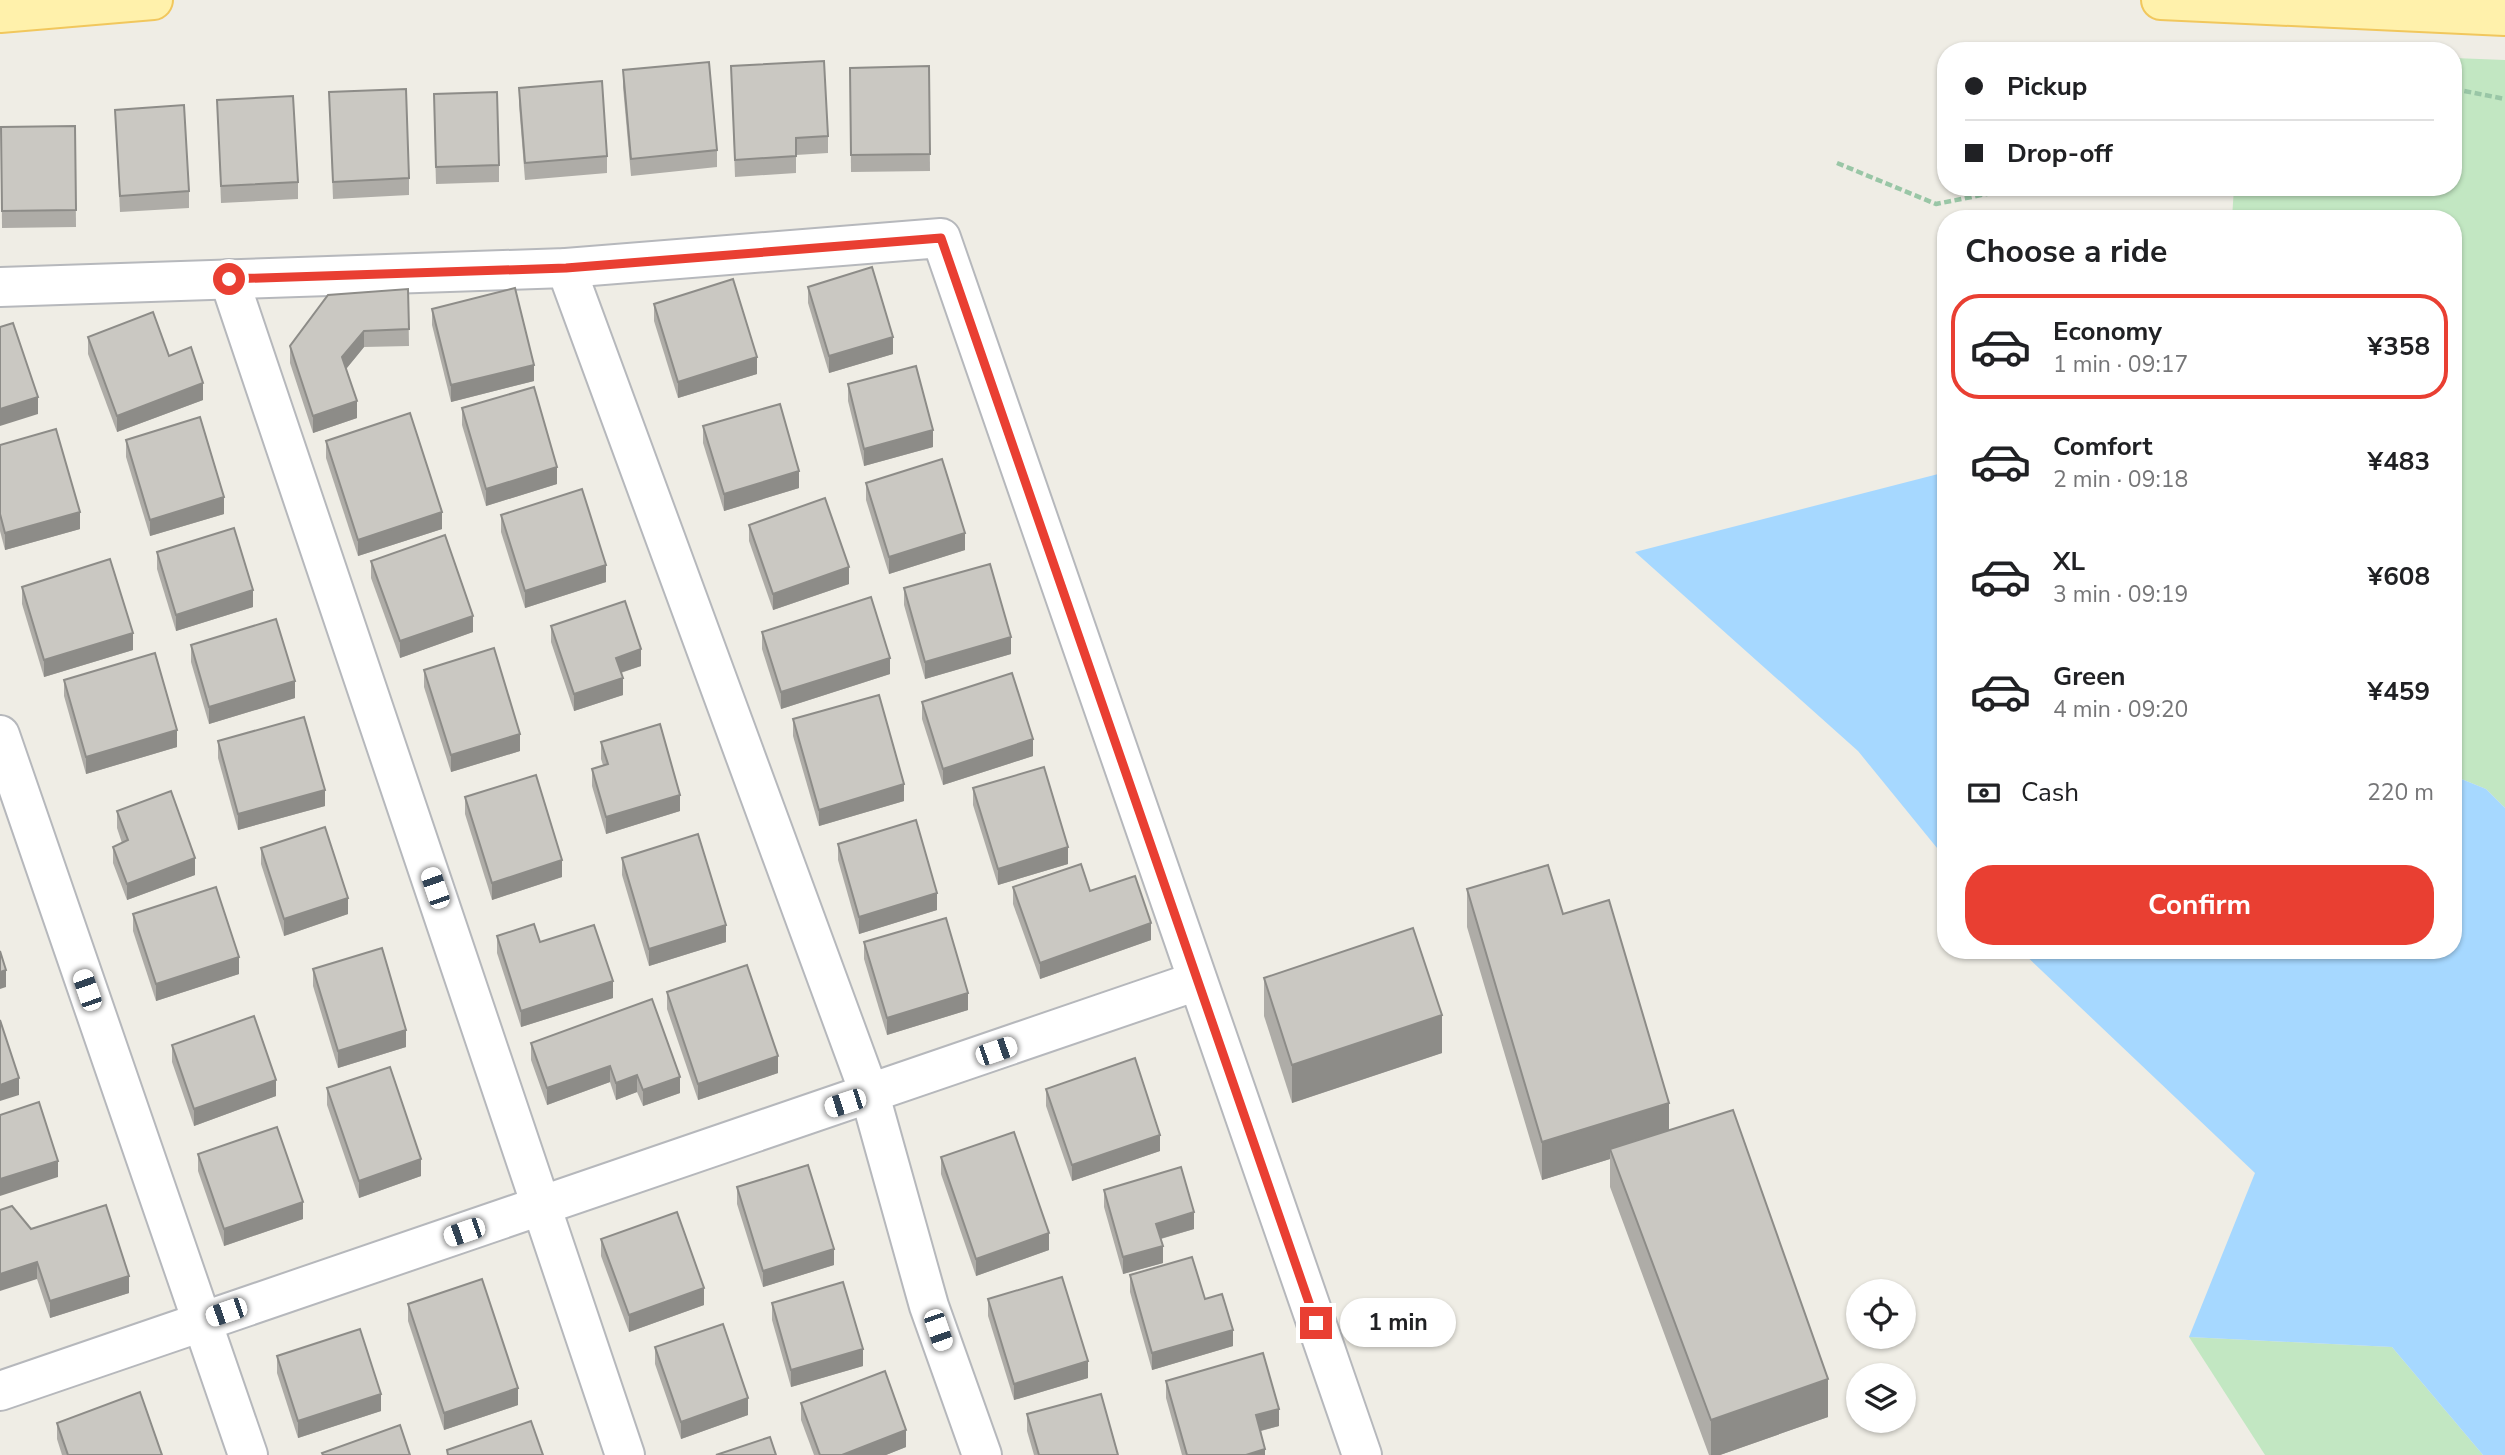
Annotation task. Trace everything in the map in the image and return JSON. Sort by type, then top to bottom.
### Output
[{"type":"main road","points":[[0,13],[153,0]]},
{"type":"main road","points":[[2161,0],[2505,16]]},
{"type":"street","points":[[0,287],[566,268],[941,238],[1362,1455]]},
{"type":"street","points":[[566,268],[870,1095],[929,1306],[982,1455]]},
{"type":"street","points":[[229,279],[625,1455]]},
{"type":"street","points":[[0,736],[248,1455]]},
{"type":"street","points":[[0,1391],[1197,981]]},
{"type":"path","points":[[2462,91],[2505,99]]},
{"type":"path","points":[[1837,163],[1936,204],[1976,196]]},
{"type":"green space","points":[[2462,58],[2505,60],[2505,808],[2486,789],[2462,779],[2462,210],[2233,210],[2233,196],[2462,196]]},
{"type":"green space","points":[[2189,1337],[2392,1347],[2483,1455],[2265,1455]]},
{"type":"water","points":[[1937,474],[1937,848],[1858,751],[1635,552]]},
{"type":"water","points":[[2462,779],[2486,789],[2505,808],[2505,1455],[2483,1455],[2392,1347],[2189,1337],[2255,1173],[2029,959],[2462,959]]},
{"type":"building","points":[[824,61],[828,136],[796,138],[796,156],[735,160],[731,66]]},
{"type":"building","points":[[709,62],[717,150],[631,159],[623,70]]},
{"type":"building","points":[[929,66],[930,154],[851,155],[850,68]]},
{"type":"building","points":[[602,81],[607,156],[525,163],[519,88]]},
{"type":"building","points":[[406,89],[409,178],[333,182],[329,92]]},
{"type":"building","points":[[497,92],[499,165],[436,167],[434,94]]},
{"type":"building","points":[[293,96],[298,182],[221,186],[217,100]]},
{"type":"building","points":[[184,105],[189,191],[120,196],[115,110]]},
{"type":"building","points":[[75,126],[76,210],[2,211],[1,127]]},
{"type":"building","points":[[872,267],[893,337],[829,356],[808,287]]},
{"type":"building","points":[[733,279],[757,357],[678,382],[654,304]]},
{"type":"building","points":[[515,288],[534,365],[451,385],[432,309]]},
{"type":"building","points":[[408,289],[409,329],[364,331],[342,357],[357,401],[313,416],[290,346],[328,295]]},
{"type":"building","points":[[153,312],[169,356],[191,347],[203,383],[117,416],[88,337]]},
{"type":"building","points":[[13,323],[38,397],[0,409],[0,327]]},
{"type":"building","points":[[916,366],[933,430],[864,449],[848,384]]},
{"type":"building","points":[[534,387],[557,467],[486,489],[462,408]]},
{"type":"building","points":[[780,404],[799,471],[724,494],[703,426]]},
{"type":"building","points":[[410,413],[442,512],[358,540],[326,441]]},
{"type":"building","points":[[200,417],[224,497],[150,520],[126,440]]},
{"type":"building","points":[[56,429],[80,512],[5,533],[0,514],[0,445]]},
{"type":"building","points":[[942,459],[965,533],[889,557],[866,483]]},
{"type":"building","points":[[582,489],[606,565],[525,591],[501,515]]},
{"type":"building","points":[[825,498],[849,567],[773,594],[749,525]]},
{"type":"building","points":[[234,528],[253,590],[176,615],[157,552]]},
{"type":"building","points":[[445,535],[473,616],[400,641],[371,561]]},
{"type":"building","points":[[110,559],[133,633],[44,660],[22,587]]},
{"type":"building","points":[[990,564],[1011,637],[925,662],[904,588]]},
{"type":"building","points":[[871,597],[890,658],[781,692],[762,632]]},
{"type":"building","points":[[625,601],[641,649],[616,658],[623,678],[574,694],[551,626]]},
{"type":"building","points":[[276,619],[295,681],[209,707],[191,645]]},
{"type":"building","points":[[494,648],[520,734],[451,755],[424,670]]},
{"type":"building","points":[[155,653],[177,730],[86,757],[64,680]]},
{"type":"building","points":[[1012,673],[1033,739],[943,769],[922,702]]},
{"type":"building","points":[[879,695],[904,784],[819,810],[793,719]]},
{"type":"building","points":[[304,717],[325,790],[238,814],[218,741]]},
{"type":"building","points":[[660,724],[680,795],[606,817],[592,769],[608,764],[601,742]]},
{"type":"building","points":[[1044,767],[1068,847],[998,869],[973,788]]},
{"type":"building","points":[[536,775],[562,860],[492,883],[465,797]]},
{"type":"building","points":[[171,791],[195,858],[127,884],[113,847],[128,840],[117,811]]},
{"type":"building","points":[[916,820],[937,893],[859,917],[838,844]]},
{"type":"building","points":[[325,827],[348,898],[284,919],[261,848]]},
{"type":"building","points":[[698,834],[726,925],[649,949],[622,858]]},
{"type":"building","points":[[1081,864],[1090,891],[1135,876],[1151,923],[1040,963],[1013,887]]},
{"type":"building","points":[[1548,865],[1563,914],[1609,900],[1669,1103],[1542,1142],[1467,889]]},
{"type":"building","points":[[216,887],[239,957],[156,984],[133,914]]},
{"type":"building","points":[[946,918],[968,993],[887,1018],[864,942]]},
{"type":"building","points":[[534,924],[540,942],[594,925],[613,981],[521,1011],[497,936]]},
{"type":"building","points":[[1413,928],[1442,1015],[1292,1065],[1264,978]]},
{"type":"building","points":[[382,948],[406,1030],[338,1051],[313,969]]},
{"type":"building","points":[[0,951],[6,970],[0,972]]},
{"type":"building","points":[[747,965],[778,1056],[698,1084],[667,992]]},
{"type":"building","points":[[652,999],[680,1077],[643,1090],[637,1075],[616,1083],[610,1066],[547,1088],[531,1043]]},
{"type":"building","points":[[254,1016],[276,1080],[194,1109],[172,1045]]},
{"type":"building","points":[[0,1020],[19,1078],[0,1085]]},
{"type":"building","points":[[1135,1058],[1160,1135],[1072,1165],[1046,1089]]},
{"type":"building","points":[[390,1067],[421,1159],[359,1181],[327,1088]]},
{"type":"building","points":[[39,1102],[58,1161],[0,1179],[0,1115]]},
{"type":"building","points":[[1733,1110],[1828,1379],[1711,1420],[1610,1149]]},
{"type":"building","points":[[277,1127],[303,1202],[224,1229],[198,1154]]},
{"type":"building","points":[[1014,1132],[1049,1233],[976,1259],[941,1157]]},
{"type":"building","points":[[808,1165],[834,1249],[763,1271],[737,1187]]},
{"type":"building","points":[[1181,1167],[1194,1212],[1156,1224],[1163,1246],[1123,1257],[1104,1190]]},
{"type":"building","points":[[106,1205],[129,1276],[50,1301],[37,1262],[0,1274],[0,1210],[12,1206],[31,1229]]},
{"type":"building","points":[[677,1212],[704,1288],[629,1315],[601,1239]]},
{"type":"building","points":[[1192,1257],[1205,1299],[1222,1294],[1233,1330],[1152,1353],[1130,1275]]},
{"type":"building","points":[[1062,1277],[1088,1361],[1014,1384],[988,1299]]},
{"type":"building","points":[[482,1279],[518,1388],[444,1413],[408,1304]]},
{"type":"building","points":[[843,1282],[863,1349],[791,1370],[772,1303]]},
{"type":"building","points":[[723,1324],[748,1398],[681,1422],[655,1347]]},
{"type":"building","points":[[360,1329],[381,1394],[298,1421],[277,1356]]},
{"type":"building","points":[[1263,1353],[1279,1409],[1256,1415],[1265,1449],[1246,1455],[1187,1455],[1166,1381]]},
{"type":"building","points":[[885,1371],[906,1430],[842,1455],[820,1455],[801,1403]]},
{"type":"building","points":[[140,1392],[162,1455],[68,1455],[57,1423]]},
{"type":"building","points":[[1101,1394],[1118,1455],[1039,1455],[1027,1414]]},
{"type":"building","points":[[531,1421],[543,1455],[448,1455],[447,1450]]},
{"type":"building","points":[[400,1425],[410,1455],[322,1453]]},
{"type":"building","points":[[770,1437],[776,1455],[716,1455]]},
{"type":"route","points":[[229,279],[566,268],[941,238],[1316,1323]]}]
